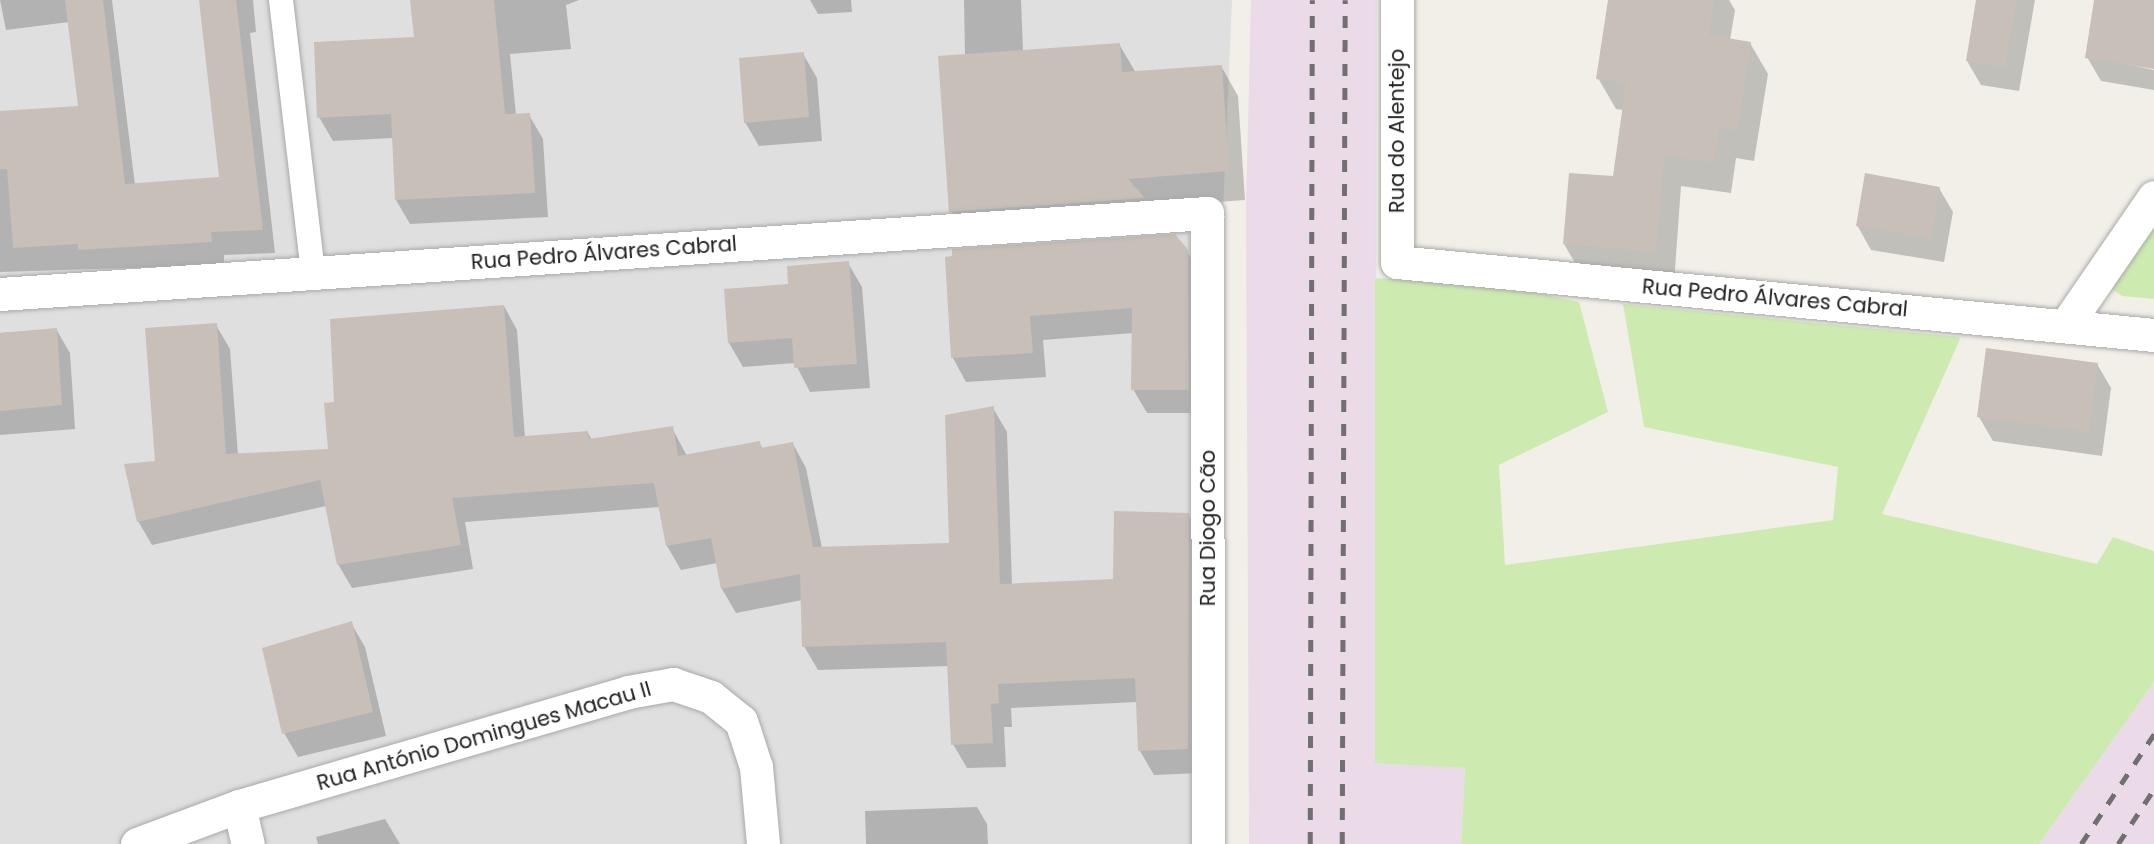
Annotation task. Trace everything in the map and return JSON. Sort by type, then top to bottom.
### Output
[{"type":"street","name":"Rua do Alentejo","points":[[1397,0],[1397,262]]},
{"type":"street","points":[[2066,325],[2154,197]]},
{"type":"street","name":"Rua Pedro Álvares Cabral","points":[[0,294],[1207,213]]},
{"type":"street","name":"Rua Diogo Cão","points":[[1207,213],[1209,844]]},
{"type":"street","name":"Rua Pedro Álvares Cabral","points":[[1397,262],[2154,335]]},
{"type":"street","name":"Rua António Domingues Macau II","points":[[137,844],[238,806],[628,692],[673,684],[711,697],[741,721],[756,767],[763,844]]},
{"type":"street","points":[[238,806],[248,844]]},
{"type":"lane","points":[[281,0],[313,273]]},
{"type":"shaded area","points":[[0,0],[1232,0],[1223,214],[1222,844],[0,844]]},
{"type":"shaded area","points":[[1251,0],[1377,0],[1375,762],[1465,768],[1461,844],[1249,844],[1246,208]]},
{"type":"shaded area","points":[[2154,682],[2154,844],[2039,844]]},
{"type":"green space","points":[[2154,217],[2154,299],[2122,296],[2105,284]]},
{"type":"green space","points":[[1375,278],[1509,287],[1579,302],[1608,412],[1499,465],[1505,565],[1833,520],[1838,467],[1644,427],[1623,304],[1961,337],[1882,514],[2097,564],[2113,537],[2154,551],[2154,682],[2039,844],[1461,844],[1465,768],[1375,763]]},
{"type":"building","points":[[65,0],[103,0],[125,184],[219,177],[199,0],[236,0],[263,230],[211,232],[212,242],[78,250],[78,244],[13,248],[7,169],[0,169],[0,111],[78,106]]},
{"type":"building","points":[[410,0],[494,0],[505,114],[530,113],[535,193],[395,200],[391,114],[317,118],[314,42],[414,37]]},
{"type":"building","points":[[1608,0],[1714,0],[1709,35],[1751,42],[1737,131],[1719,128],[1714,163],[1664,156],[1656,252],[1563,244],[1569,173],[1613,176],[1626,83],[1596,79]]},
{"type":"building","points":[[1976,0],[2017,0],[2005,68],[1966,61]]},
{"type":"building","points":[[2094,0],[2154,0],[2154,69],[2085,58]]},
{"type":"building","points":[[1120,43],[1122,72],[1222,65],[1229,171],[1128,179],[1145,198],[949,212],[938,56]]},
{"type":"building","points":[[804,52],[809,117],[744,123],[739,58]]},
{"type":"building","points":[[1865,173],[1940,187],[1931,238],[1856,226]]},
{"type":"building","points":[[1175,234],[1188,250],[1189,390],[1131,390],[1132,308],[1030,316],[1033,353],[951,358],[945,257],[952,256],[952,249]]},
{"type":"building","points":[[849,261],[857,364],[794,368],[792,338],[728,343],[724,289],[788,284],[787,266]]},
{"type":"building","points":[[504,305],[514,437],[588,431],[589,439],[673,426],[678,456],[760,441],[761,448],[793,442],[813,547],[949,543],[945,415],[994,406],[1000,584],[1113,579],[1114,511],[1189,513],[1188,749],[1138,751],[1135,678],[998,684],[999,703],[991,704],[993,743],[951,745],[946,642],[802,647],[800,574],[721,589],[711,538],[666,546],[654,483],[452,498],[461,545],[337,565],[320,480],[137,522],[124,464],[155,461],[145,328],[217,323],[226,454],[328,449],[324,403],[334,402],[330,319]]},
{"type":"building","points":[[57,328],[62,405],[0,411],[0,333]]},
{"type":"building","points":[[1986,348],[2098,363],[2089,432],[1977,417]]},
{"type":"building","points":[[352,621],[373,712],[282,734],[262,648]]},
{"type":"railway","points":[[1310,844],[1312,0]]},
{"type":"railway","points":[[1342,844],[1345,0]]},
{"type":"railway","points":[[2081,844],[2154,734]]},
{"type":"railway","points":[[2118,844],[2154,789]]}]
